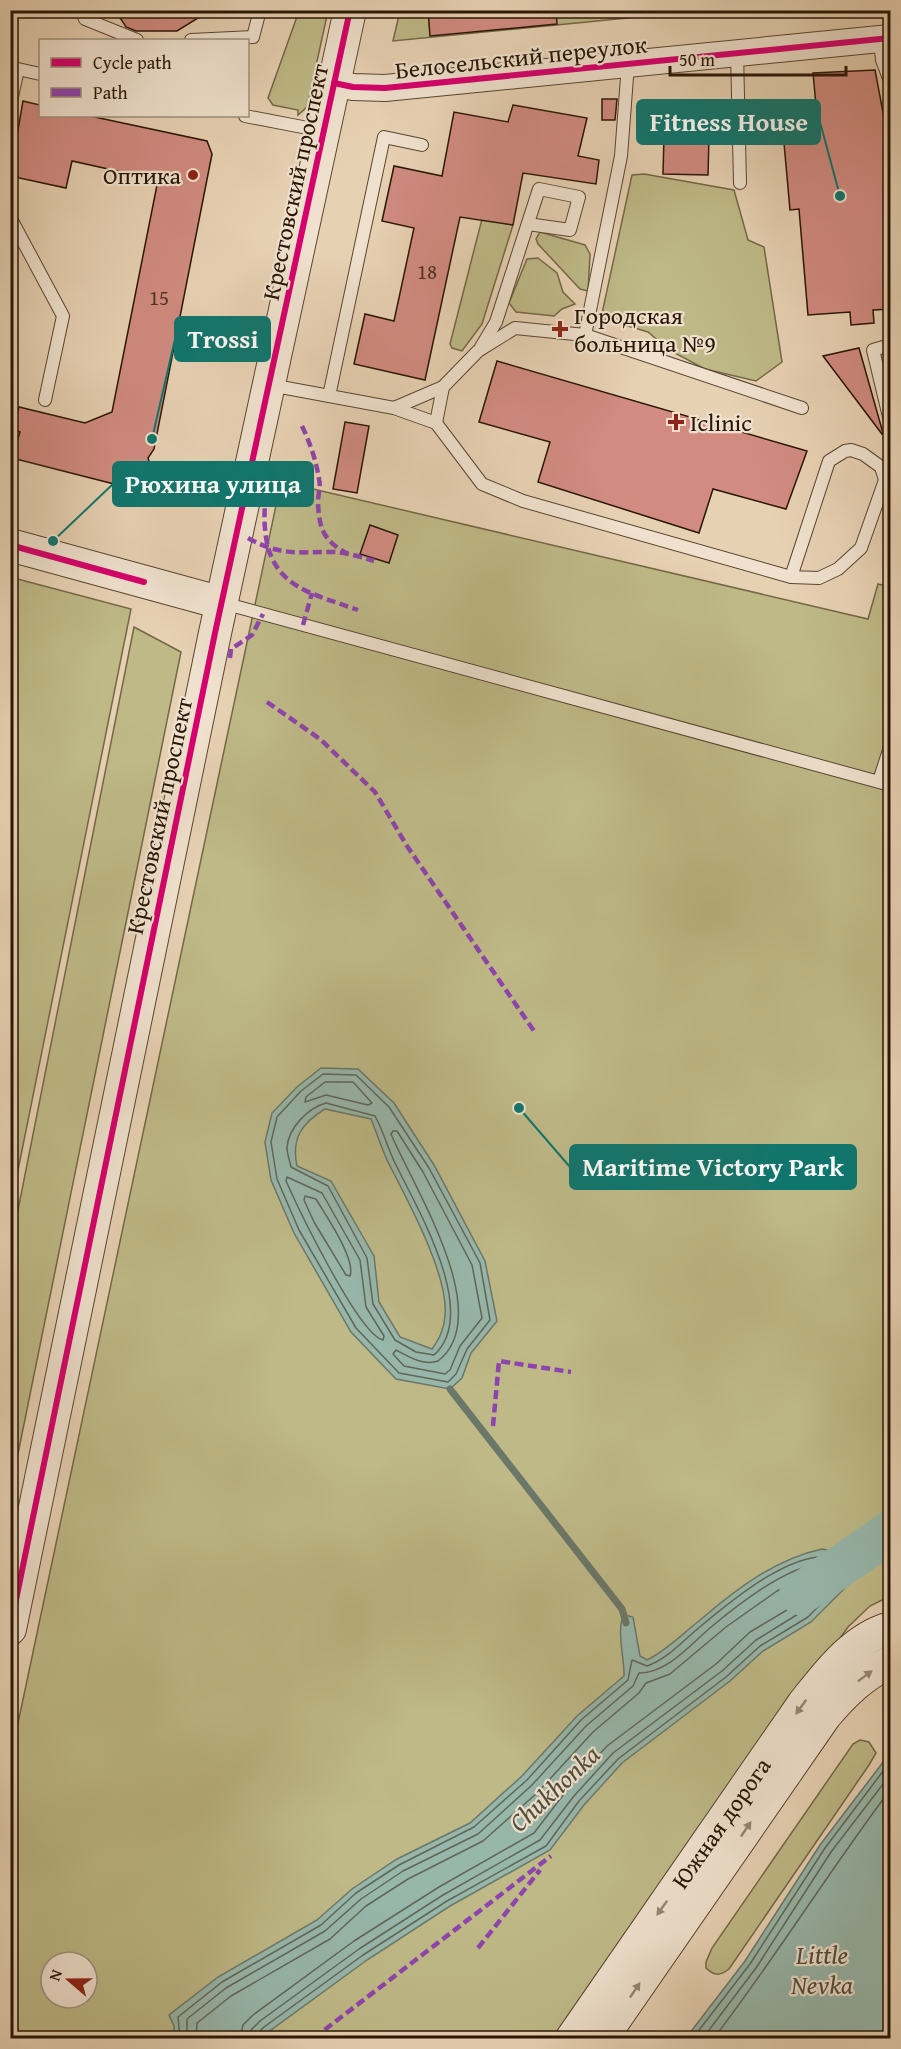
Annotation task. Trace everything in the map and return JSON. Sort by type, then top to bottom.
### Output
[{"type":"street","name":"Крестовский проспект","points":[[10,1629],[222,603],[350,10]]},
{"type":"street","name":"Белосельский переулок","points":[[334,83],[353,87],[385,88],[885,38]]},
{"type":"street","points":[[10,545],[222,603]]},
{"type":"street","name":"Южная дорога","points":[[572,2038],[803,1704],[829,1671],[855,1647],[891,1628]]},
{"type":"street","name":"Южная дорога","points":[[602,2038],[825,1716],[849,1688],[874,1670],[891,1662]]},
{"type":"lane","points":[[81,10],[85,19],[135,39]]},
{"type":"lane","points":[[212,39],[254,37],[260,10]]},
{"type":"lane","points":[[885,38],[882,60],[891,81]]},
{"type":"lane","points":[[737,52],[740,183]]},
{"type":"lane","points":[[585,335],[621,156],[628,64]]},
{"type":"lane","points":[[10,106],[18,69],[39,74]]},
{"type":"lane","points":[[249,117],[324,131]]},
{"type":"lane","points":[[329,396],[384,137],[422,145]]},
{"type":"lane","points":[[394,408],[443,387],[478,351],[496,322],[539,189],[579,197],[570,230],[528,224]]},
{"type":"lane","points":[[10,217],[63,316],[45,400]]},
{"type":"lane","points":[[496,322],[515,328],[585,335],[802,408]]},
{"type":"lane","points":[[478,351],[515,328]]},
{"type":"lane","points":[[891,345],[873,350],[891,421]]},
{"type":"lane","points":[[269,385],[394,408],[436,423],[482,484],[523,501],[792,577],[819,578],[838,569],[861,548],[885,480],[880,467],[872,459],[851,450],[839,453],[829,461],[792,577]]},
{"type":"lane","points":[[436,423],[443,387]]},
{"type":"lane","points":[[222,603],[887,784]]},
{"type":"lane","points":[[891,747],[887,784],[891,800]]},
{"type":"shaded area","points":[[299,11],[328,11],[307,107],[298,115],[298,110],[273,105],[268,98]]},
{"type":"shaded area","points":[[400,11],[699,11],[393,41]]},
{"type":"shaded area","points":[[644,174],[734,190],[748,240],[764,247],[782,362],[756,381],[705,369],[669,350],[648,332],[601,318],[632,175]]},
{"type":"shaded area","points":[[482,219],[513,225],[482,324],[462,351],[452,348],[450,344]]},
{"type":"shaded area","points":[[540,232],[585,245],[590,254],[588,291],[580,289],[538,244],[536,239]]},
{"type":"shaded area","points":[[538,258],[557,273],[563,292],[575,304],[562,309],[554,316],[516,312],[509,303],[527,259]]},
{"type":"shaded area","points":[[296,485],[868,619],[878,584],[890,587],[890,1596],[870,1606],[848,1627],[553,2038],[11,2038],[11,1756],[278,496]]},
{"type":"shaded area","points":[[10,577],[131,609],[11,1205],[10,1205]]},
{"type":"shaded area","points":[[134,627],[181,652],[11,1488],[11,1245]]},
{"type":"shaded area","points":[[860,1740],[869,1742],[876,1753],[869,1765],[729,1969],[720,1974],[712,1973],[706,1968],[706,1962],[712,1948],[853,1744]]},
{"type":"water","points":[[321,1068],[358,1069],[394,1103],[434,1165],[485,1261],[497,1321],[471,1353],[462,1378],[450,1389],[396,1379],[351,1332],[294,1233],[271,1180],[265,1142],[272,1113],[297,1087]],"holes":[[[325,1109],[371,1119],[386,1158],[427,1242],[441,1282],[445,1300],[445,1316],[441,1334],[432,1349],[400,1337],[379,1302],[374,1256],[331,1181],[297,1166],[296,1147],[300,1132],[310,1120]]]},
{"type":"water","points":[[822,1549],[840,1553],[847,1561],[845,1588],[811,1622],[763,1651],[730,1681],[622,1763],[584,1805],[550,1850],[450,1906],[367,1960],[260,2038],[174,2038],[174,2026],[169,2015],[218,1977],[317,1920],[352,1889],[397,1859],[470,1823],[522,1776],[577,1716],[624,1676],[621,1626],[625,1615],[633,1617],[640,1656],[647,1660],[756,1577],[788,1560]]},
{"type":"water","name":"Little Nevka","points":[[890,1753],[890,2038],[686,2038],[745,1961],[820,1845]]},
{"type":"building","points":[[115,10],[211,10],[177,31],[136,31],[126,27]]},
{"type":"building","points":[[428,10],[556,10],[557,24],[430,36]]},
{"type":"building","points":[[875,70],[885,123],[891,122],[891,148],[888,149],[891,309],[873,310],[874,323],[851,325],[850,312],[808,315],[799,209],[790,210],[783,132],[792,131],[789,107],[816,105],[813,73]]},
{"type":"building","points":[[602,99],[617,99],[615,120],[602,120]]},
{"type":"building","points":[[23,101],[39,105],[39,117],[95,117],[207,141],[212,154],[154,449],[148,458],[155,478],[143,493],[131,493],[118,485],[12,458],[20,432],[13,429],[19,407],[85,423],[112,412],[158,180],[72,161],[66,188],[10,176]]},
{"type":"building","points":[[513,105],[587,118],[578,156],[599,160],[596,184],[523,173],[513,225],[460,217],[425,380],[354,364],[365,314],[394,321],[414,228],[382,221],[394,166],[442,176],[454,112],[508,122]]},
{"type":"building","points":[[664,136],[709,137],[708,175],[663,174]]},
{"type":"building","points":[[859,348],[883,433],[882,434],[823,356]]},
{"type":"building","points":[[497,361],[807,451],[786,509],[713,489],[699,533],[538,482],[550,442],[479,422]]},
{"type":"building","points":[[345,422],[369,426],[357,493],[333,489]]},
{"type":"building","points":[[370,525],[398,535],[389,563],[360,554]]},
{"type":"waterway","points":[[450,1389],[622,1609],[626,1623]]},
{"type":"waterway","name":"Chukhonka","points":[[800,1594],[890,1532]]},
{"type":"marked path","points":[[302,426],[318,472],[320,485],[318,502],[324,534],[333,544],[348,554]]},
{"type":"marked path","points":[[260,482],[265,499],[268,548],[284,575],[295,585],[309,592],[358,610]]},
{"type":"marked path","points":[[248,538],[280,550],[337,552],[374,561]]},
{"type":"marked path","points":[[303,625],[312,593]]},
{"type":"marked path","points":[[230,658],[231,649],[252,635],[263,614]]},
{"type":"marked path","points":[[267,702],[320,739],[375,792],[407,846],[534,1031]]},
{"type":"marked path","points":[[493,1426],[499,1361],[571,1372]]},
{"type":"marked path","points":[[314,2038],[551,1856]]},
{"type":"marked path","points":[[478,1948],[540,1870]]},
{"type":"cycle path","points":[[10,1629],[215,633],[350,10]]},
{"type":"cycle path","points":[[334,83],[353,87],[385,88],[890,38]]},
{"type":"cycle path","points":[[10,545],[144,582]]},
{"type":"place","name":"Оптика","points":[[193,175]]},
{"type":"place","name":"Fitness House","points":[[840,196]]},
{"type":"place","name":"Городская больница №9","points":[[560,329]]},
{"type":"place","name":"Iclinic","points":[[676,422]]},
{"type":"place","name":"Trossi","points":[[152,439]]},
{"type":"place","name":"Рюхина улица","points":[[53,541]]},
{"type":"place","name":"Maritime Victory Park","points":[[519,1108]]}]
